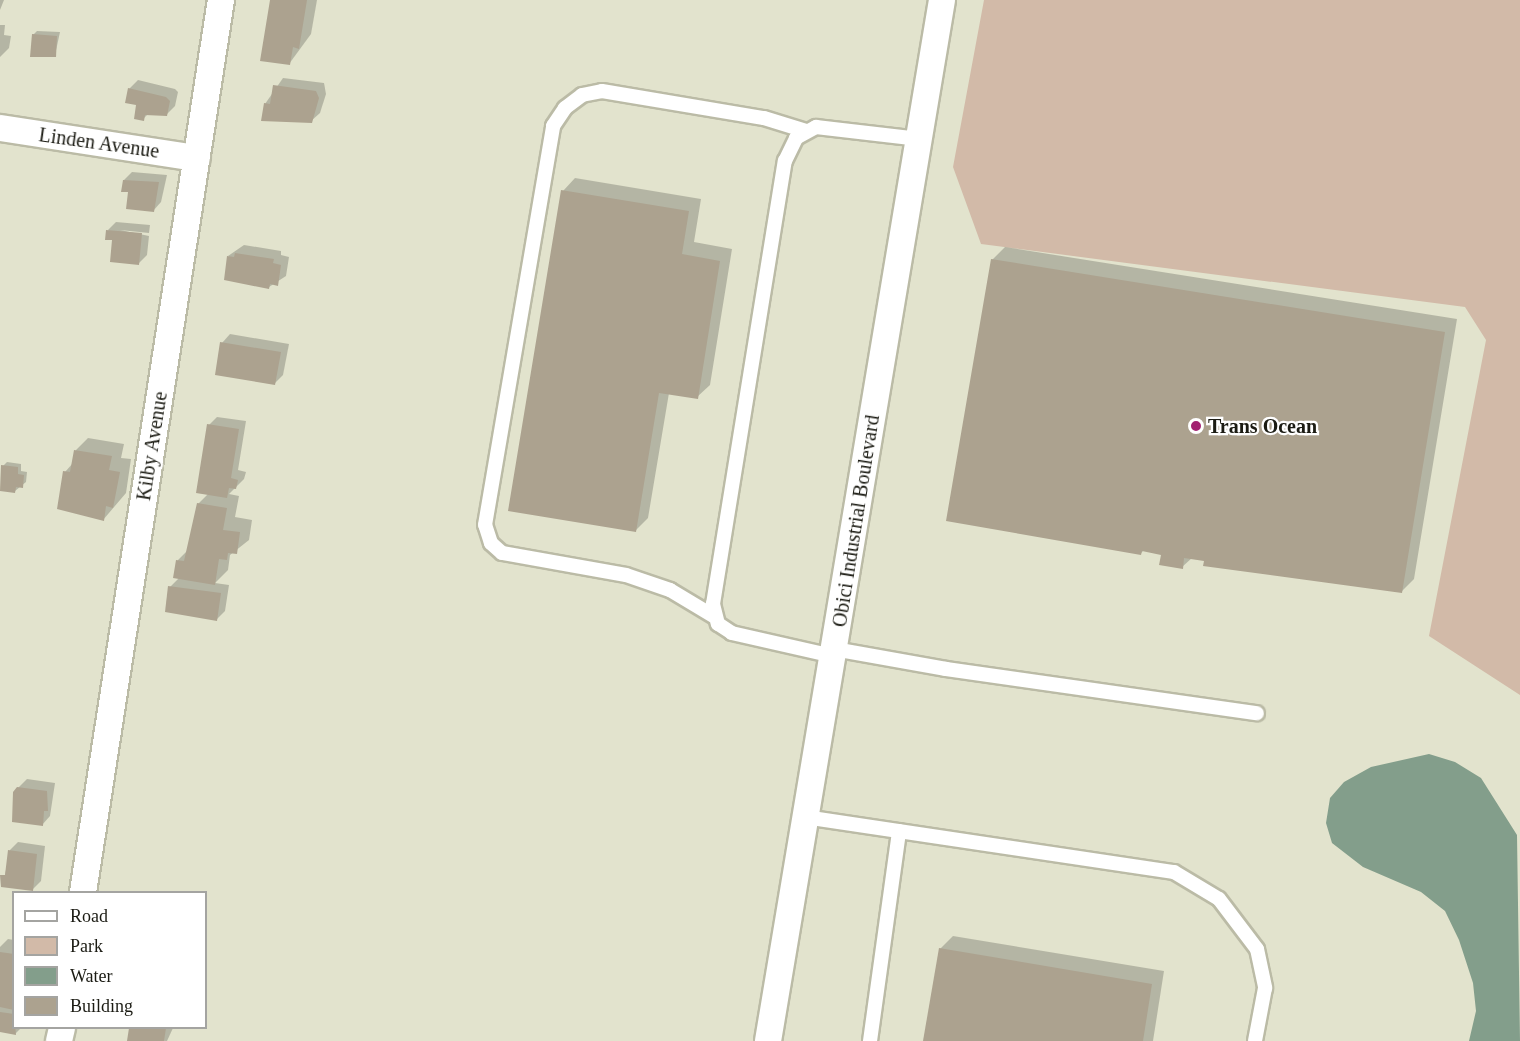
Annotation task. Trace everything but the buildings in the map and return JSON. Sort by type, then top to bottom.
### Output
[{"type":"street","name":"Kilby Avenue","points":[[83,891],[221,0]]},
{"type":"street","name":"Obici Industrial Boulevard","points":[[768,1041],[942,0]]},
{"type":"street","name":"Linden Avenue","points":[[0,128],[197,158]]},
{"type":"lane","points":[[715,617],[670,590],[627,575],[502,553],[491,543],[485,525],[554,126],[565,108],[582,95],[602,91],[764,118],[806,131]]},
{"type":"lane","points":[[919,139],[828,126],[806,131],[791,144],[784,161],[722,540],[715,617],[718,624],[732,633],[834,652],[1257,712]]},
{"type":"lane","points":[[806,817],[1174,872],[1219,900],[1257,949],[1265,988],[1256,1041]]},
{"type":"lane","points":[[870,1041],[899,831]]},
{"type":"green space","points":[[984,0],[1520,0],[1520,695],[1429,636],[1486,340],[1465,307],[981,244],[953,167]]},
{"type":"water","points":[[1429,754],[1455,762],[1481,778],[1517,835],[1520,1041],[1469,1041],[1476,1011],[1473,983],[1459,940],[1445,911],[1421,892],[1363,867],[1332,843],[1326,823],[1330,798],[1344,782],[1371,767]]},
{"type":"place","name":"Trans Ocean","points":[[1196,426]]}]
